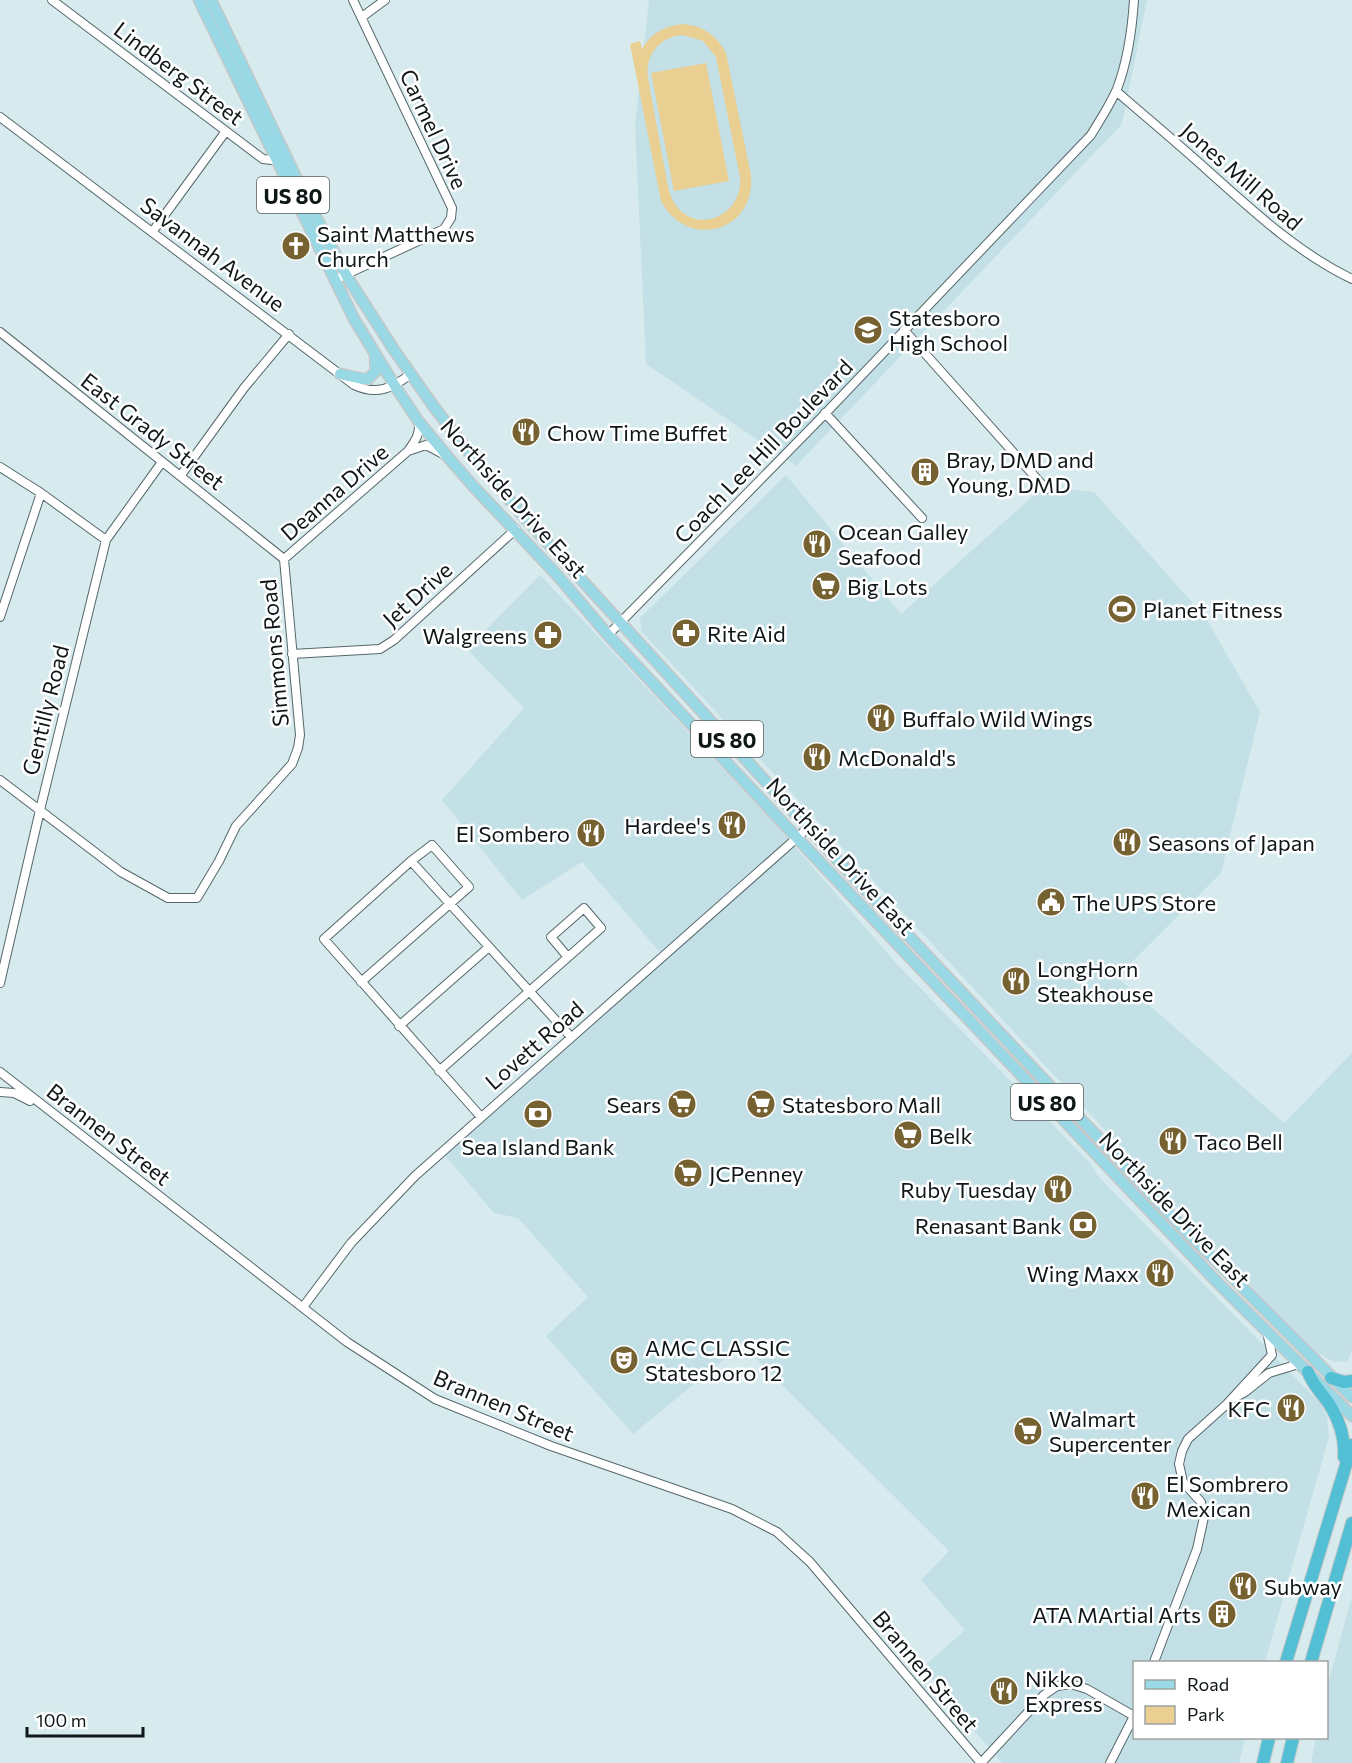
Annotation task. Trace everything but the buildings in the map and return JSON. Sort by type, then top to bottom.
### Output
[{"type":"highway","points":[[1303,1368],[1332,1409],[1340,1426],[1344,1446],[1344,1471]]},
{"type":"highway","points":[[1331,1378],[1352,1382]]},
{"type":"highway","points":[[1286,1661],[1352,1445]]},
{"type":"highway","points":[[1311,1661],[1325,1608],[1352,1523]]},
{"type":"highway","points":[[1325,1608],[1352,1548]]},
{"type":"highway","points":[[1263,1763],[1269,1739]]},
{"type":"highway","points":[[1287,1763],[1293,1739]]},
{"type":"main road","name":"Northside Drive East","points":[[199,0],[354,319],[375,356],[419,422],[473,486],[516,529],[579,599],[608,635],[797,838],[1215,1280],[1352,1416]]},
{"type":"main road","name":"Northside Drive East","points":[[211,0],[304,194],[346,275],[434,407],[487,474],[808,828],[1186,1231],[1352,1397]]},
{"type":"main road","points":[[340,374],[368,379],[376,371],[375,356]]},
{"type":"street","name":"Lindberg Street","points":[[52,0],[263,159],[289,161]]},
{"type":"street","name":"Carmel Drive","points":[[334,280],[444,229],[451,218],[452,208],[353,0]]},
{"type":"street","points":[[362,17],[385,0]]},
{"type":"street","name":"Coach Lee Hill Boulevard","points":[[608,635],[825,413],[1091,135],[1116,91],[1126,63],[1134,0]]},
{"type":"street","name":"Jones Mill Road","points":[[1116,91],[1267,223],[1295,245],[1335,271],[1352,279]]},
{"type":"street","name":"Savannah Avenue","points":[[0,118],[153,231],[354,385],[368,390],[384,390],[395,386]]},
{"type":"street","points":[[153,231],[226,132]]},
{"type":"street","points":[[904,330],[1046,489]]},
{"type":"street","name":"East Grady Street","points":[[0,332],[284,559]]},
{"type":"street","points":[[181,475],[244,388],[289,334]]},
{"type":"street","points":[[395,386],[411,374]]},
{"type":"street","points":[[825,413],[922,518]]},
{"type":"street","name":"Deanna Drive","points":[[284,559],[408,451],[420,431],[419,422]]},
{"type":"street","name":"Deanna Drive","points":[[408,451],[426,446],[447,456]]},
{"type":"street","name":"Gentilly Road","points":[[0,983],[106,540],[162,462]]},
{"type":"street","points":[[0,467],[41,493],[106,540]]},
{"type":"street","points":[[0,617],[41,493]]},
{"type":"street","name":"Jet Drive","points":[[292,654],[380,649],[394,640],[516,529]]},
{"type":"street","name":"Simmons Road","points":[[40,810],[121,872],[168,898],[197,898],[236,826],[292,764],[298,748],[300,735],[284,559]]},
{"type":"street","points":[[0,780],[40,810]]},
{"type":"street","name":"Lovett Road","points":[[303,1307],[351,1243],[387,1204],[481,1117],[808,828]]},
{"type":"street","points":[[361,982],[469,887],[432,845],[324,939],[361,982],[399,1026],[481,1117]]},
{"type":"street","points":[[411,861],[571,1037]]},
{"type":"street","points":[[439,1071],[601,928],[584,908],[551,937],[567,956]]},
{"type":"street","points":[[399,1026],[489,947]]},
{"type":"street","name":"Brannen Street","points":[[0,1072],[347,1342],[435,1399],[551,1446],[732,1509],[777,1532],[810,1562],[981,1763]]},
{"type":"street","points":[[0,1092],[14,1093],[47,1109]]},
{"type":"street","points":[[1154,1661],[1197,1549],[1204,1517],[1202,1502],[1183,1482],[1179,1464],[1182,1451],[1188,1439],[1231,1399],[1272,1355],[1267,1332]]},
{"type":"street","points":[[1231,1399],[1245,1392],[1269,1372],[1303,1368]]},
{"type":"street","points":[[981,1763],[1044,1695],[1057,1686],[1071,1684],[1087,1689],[1133,1715]]},
{"type":"street","points":[[1110,1763],[1133,1718]]},
{"type":"shaded area","points":[[649,0],[1147,0],[1122,124],[796,466],[646,364],[635,125]]},
{"type":"shaded area","points":[[786,475],[901,614],[1043,487],[1094,492],[1206,618],[1260,712],[1221,873],[1117,977],[1284,1123],[1352,1053],[1352,1351],[1347,1361],[1333,1362],[1315,1351],[1241,1276],[641,631],[640,618]]},
{"type":"shaded area","points":[[540,575],[778,827],[896,963],[1090,1163],[1098,1176],[1321,1404],[1327,1417],[1329,1437],[1265,1661],[1133,1661],[1133,1739],[1245,1739],[1239,1763],[1002,1763],[922,1668],[965,1630],[921,1580],[949,1551],[742,1345],[633,1434],[546,1336],[588,1297],[518,1218],[494,1213],[442,1152],[663,956],[582,862],[522,900],[442,800],[524,708],[467,649]]},
{"type":"shaded area","points":[[1352,1596],[1352,1763],[1311,1763],[1316,1739],[1328,1739],[1328,1684]]},
{"type":"green space","points":[[676,25],[690,25],[709,32],[726,53],[751,175],[750,195],[743,210],[732,221],[718,228],[703,230],[687,226],[673,217],[661,201],[630,44],[640,41],[642,49],[654,35]],"holes":[[[683,35],[703,41],[716,57],[740,177],[739,191],[734,203],[726,212],[715,218],[704,220],[692,218],[682,212],[671,196],[648,78],[651,55],[661,43],[674,36]]]},
{"type":"green space","points":[[706,63],[729,181],[674,191],[651,73]]},
{"type":"place","name":"Saint Matthews Church","points":[[296,246]]},
{"type":"place","name":"Statesboro High School","points":[[868,330]]},
{"type":"place","name":"Chow Time Buffet","points":[[526,432]]},
{"type":"place","name":"Bray, DMD and Young, DMD","points":[[925,472]]},
{"type":"place","name":"Ocean Galley Seafood","points":[[817,544]]},
{"type":"place","name":"Big Lots","points":[[826,586]]},
{"type":"place","name":"Planet Fitness","points":[[1122,609]]},
{"type":"place","name":"Rite Aid","points":[[686,633]]},
{"type":"place","name":"Walgreens","points":[[548,635]]},
{"type":"place","name":"Buffalo Wild Wings","points":[[881,718]]},
{"type":"place","name":"McDonald's","points":[[817,757]]},
{"type":"place","name":"Hardee's","points":[[732,825]]},
{"type":"place","name":"El Sombero","points":[[591,833]]},
{"type":"place","name":"Seasons of Japan","points":[[1127,842]]},
{"type":"place","name":"The UPS Store","points":[[1051,902]]},
{"type":"place","name":"LongHorn Steakhouse","points":[[1016,981]]},
{"type":"place","name":"Sears","points":[[682,1104]]},
{"type":"place","name":"Statesboro Mall","points":[[761,1104]]},
{"type":"place","name":"Sea Island Bank","points":[[538,1114]]},
{"type":"place","name":"Belk","points":[[908,1135]]},
{"type":"place","name":"Taco Bell","points":[[1173,1141]]},
{"type":"place","name":"JCPenney","points":[[688,1173]]},
{"type":"place","name":"Ruby Tuesday","points":[[1058,1189]]},
{"type":"place","name":"Renasant Bank","points":[[1083,1225]]},
{"type":"place","name":"Wing Maxx","points":[[1160,1273]]},
{"type":"place","name":"AMC CLASSIC Statesboro 12","points":[[624,1360]]},
{"type":"place","name":"KFC","points":[[1291,1408]]},
{"type":"place","name":"Walmart Supercenter","points":[[1028,1431]]},
{"type":"place","name":"El Sombrero Mexican","points":[[1145,1496]]},
{"type":"place","name":"Subway","points":[[1243,1586]]},
{"type":"place","name":"ATA MArtial Arts","points":[[1222,1614]]},
{"type":"place","name":"Nikko Express","points":[[1004,1691]]}]
